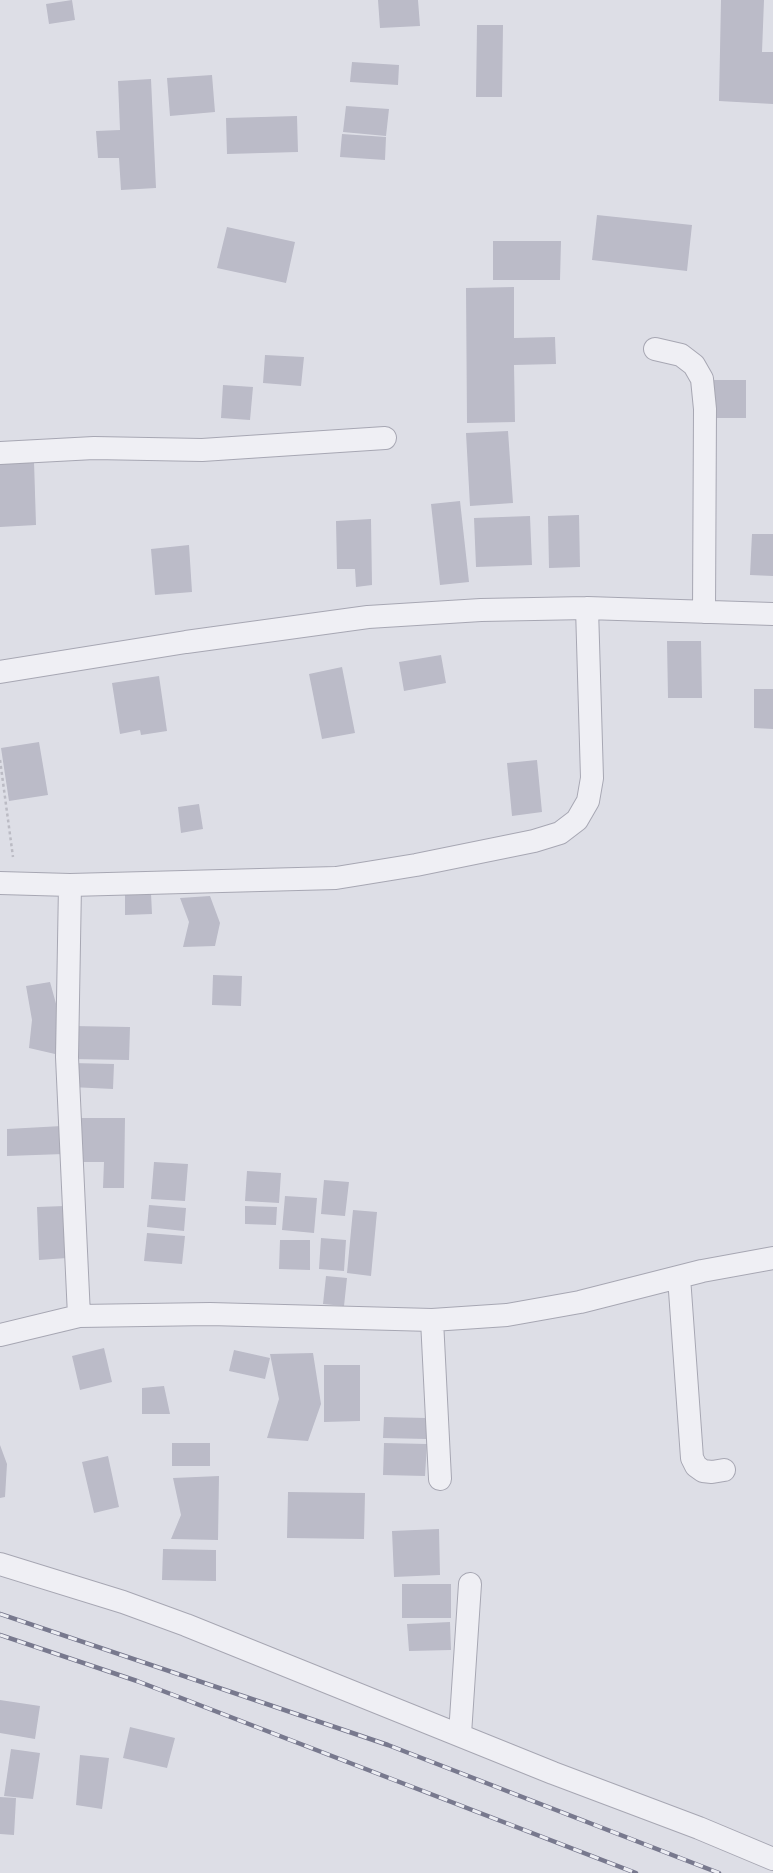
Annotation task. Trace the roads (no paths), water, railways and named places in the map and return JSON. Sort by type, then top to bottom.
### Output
[{"type":"street","points":[[655,349],[681,355],[694,365],[702,379],[705,409],[704,612]]},
{"type":"street","points":[[0,453],[94,448],[202,450],[385,438]]},
{"type":"street","points":[[8,883],[70,885],[336,878],[431,862],[534,841],[560,833],[577,820],[588,801],[592,778],[587,608]]},
{"type":"street","points":[[0,672],[186,642],[368,617],[481,610],[587,608],[773,614]]},
{"type":"street","points":[[70,885],[67,1057],[79,1316]]},
{"type":"street","points":[[0,1335],[79,1316],[210,1314],[432,1320],[507,1315],[580,1302],[679,1277],[750,1261],[773,1258]]},
{"type":"street","points":[[679,1277],[692,1458],[696,1466],[704,1471],[712,1472],[724,1470]]},
{"type":"street","points":[[432,1320],[440,1479]]},
{"type":"street","points":[[0,1564],[123,1602],[460,1734],[554,1773],[773,1857]]},
{"type":"street","points":[[460,1734],[470,1584]]},
{"type":"railway","points":[[0,1614],[388,1745],[719,1873]]},
{"type":"railway","points":[[0,1635],[137,1681],[636,1873]]}]
